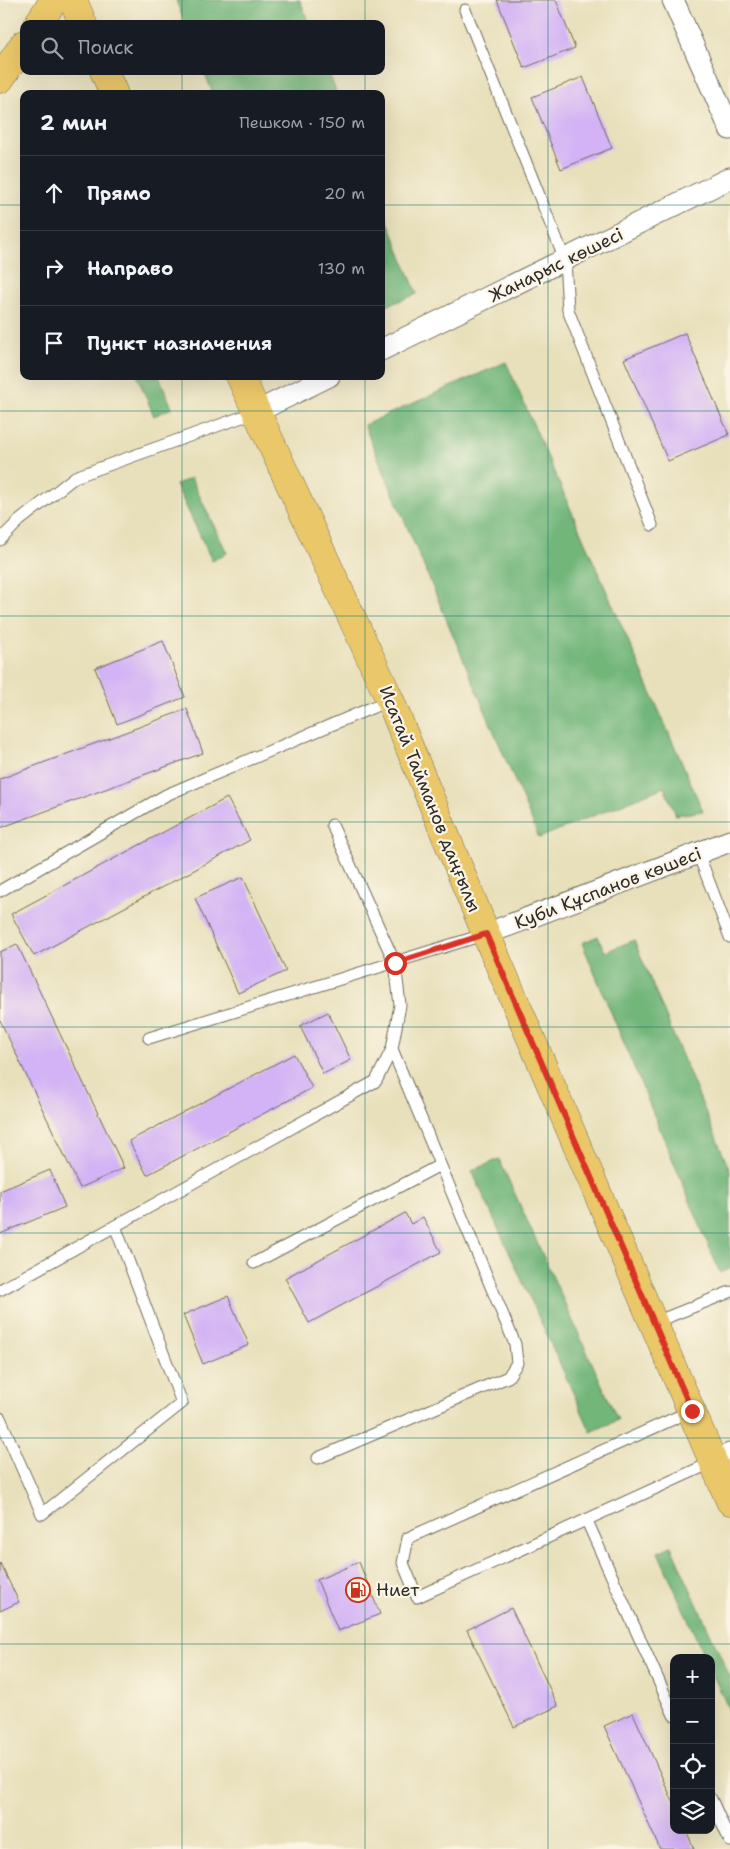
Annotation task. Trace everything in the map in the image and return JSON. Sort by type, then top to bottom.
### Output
[{"type":"main road","points":[[41,20],[54,0]]},
{"type":"main road","points":[[73,0],[81,20]]},
{"type":"main road","points":[[0,78],[20,50]]},
{"type":"main road","points":[[106,75],[112,90]]},
{"type":"main road","name":"Исатай Тайманов даңғылы","points":[[242,380],[390,700],[486,934],[692,1411],[722,1458],[730,1501]]},
{"type":"street","points":[[673,0],[730,129]]},
{"type":"street","name":"Жанарыс көшесі","points":[[385,348],[730,178]]},
{"type":"street","points":[[256,412],[321,380]]},
{"type":"street","name":"Куби Құспанов көшесi","points":[[486,934],[730,841]]},
{"type":"lane","points":[[465,10],[565,260],[568,310],[652,525]]},
{"type":"lane","points":[[0,540],[19,521],[74,477],[256,412]]},
{"type":"lane","points":[[0,891],[166,795],[390,700]]},
{"type":"lane","points":[[0,1290],[376,1081],[392,1049],[400,1006],[395,963],[332,825]]},
{"type":"lane","points":[[698,853],[730,937]]},
{"type":"lane","points":[[149,1038],[486,934]]},
{"type":"lane","points":[[318,1458],[508,1377],[517,1363],[515,1344],[392,1049]]},
{"type":"lane","points":[[254,1263],[440,1165]]},
{"type":"lane","points":[[0,1418],[42,1514],[182,1403],[115,1226]]},
{"type":"lane","points":[[653,1323],[730,1292]]},
{"type":"lane","points":[[692,1411],[408,1538],[403,1563],[416,1597],[587,1521],[722,1458]]},
{"type":"lane","points":[[587,1521],[670,1706]]},
{"type":"lane","points":[[715,1808],[730,1841]]},
{"type":"green space","points":[[176,0],[300,0],[308,20],[184,20]]},
{"type":"green space","points":[[206,75],[330,75],[335,90],[211,90]]},
{"type":"green space","points":[[385,214],[417,294],[385,306]]},
{"type":"green space","points":[[506,362],[703,811],[676,815],[664,787],[539,838],[364,425]]},
{"type":"green space","points":[[139,380],[161,380],[172,408],[154,416]]},
{"type":"green space","points":[[191,478],[227,553],[212,561],[176,485]]},
{"type":"green space","points":[[598,936],[605,952],[634,940],[730,1171],[730,1269],[720,1273],[582,943]]},
{"type":"green space","points":[[499,1159],[618,1420],[591,1432],[472,1171]]},
{"type":"green space","points":[[671,1546],[730,1677],[730,1712],[715,1680],[715,1654],[703,1654],[658,1552]]},
{"type":"building","points":[[497,0],[556,0],[575,48],[524,68]]},
{"type":"building","points":[[583,77],[612,148],[561,169],[532,97]]},
{"type":"building","points":[[685,333],[729,435],[668,461],[624,359]]},
{"type":"building","points":[[163,641],[185,697],[117,724],[95,668]]},
{"type":"building","points":[[187,709],[203,753],[0,828],[0,779]]},
{"type":"building","points":[[227,798],[250,840],[34,956],[11,914]]},
{"type":"building","points":[[243,877],[286,971],[238,993],[195,898]]},
{"type":"building","points":[[17,944],[124,1168],[80,1188],[0,1020],[0,952]]},
{"type":"building","points":[[328,1012],[351,1060],[323,1074],[300,1026]]},
{"type":"building","points":[[294,1054],[312,1088],[147,1175],[129,1141]]},
{"type":"building","points":[[50,1170],[65,1207],[0,1234],[0,1191]]},
{"type":"building","points":[[405,1213],[411,1224],[423,1217],[441,1252],[309,1323],[285,1278]]},
{"type":"building","points":[[228,1296],[249,1345],[203,1364],[183,1315]]},
{"type":"building","points":[[359,1562],[380,1614],[338,1631],[317,1580]]},
{"type":"building","points":[[0,1563],[19,1602],[0,1611]]},
{"type":"building","points":[[511,1608],[558,1706],[514,1727],[467,1630]]},
{"type":"building","points":[[633,1713],[670,1795],[670,1834],[688,1834],[694,1849],[660,1849],[604,1726]]},
{"type":"place","name":"Ниет","points":[[358,1590]]},
{"type":"route","points":[[395,963],[486,934],[692,1411]]}]
